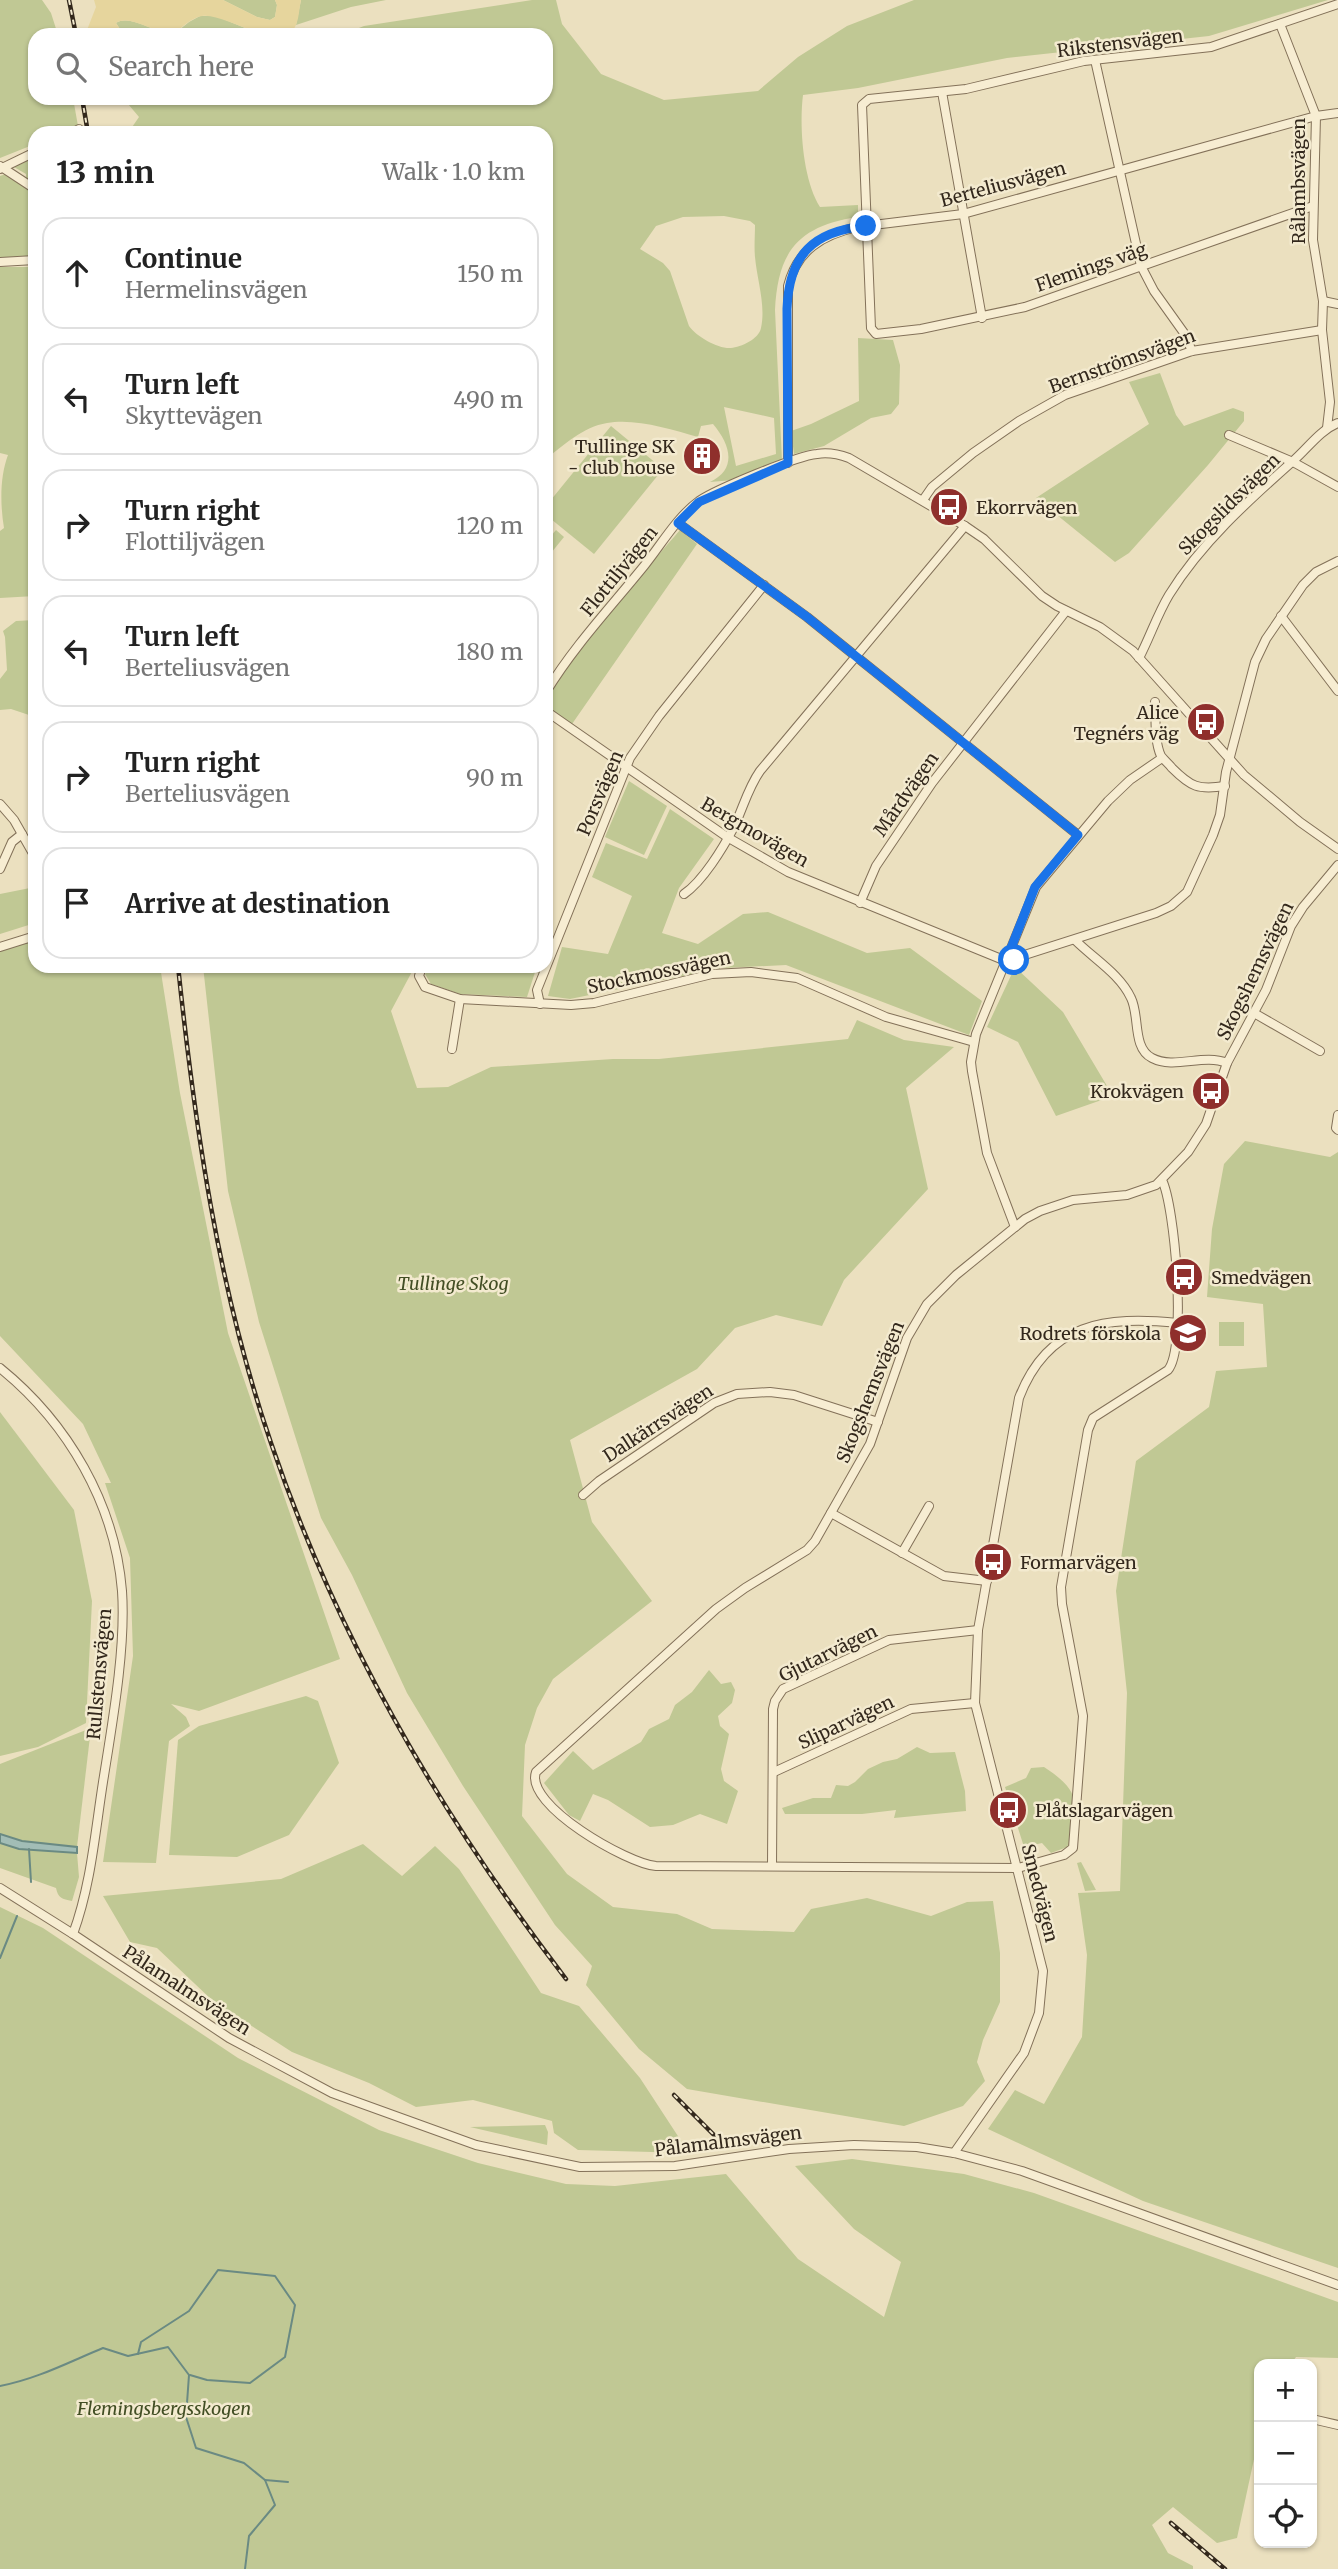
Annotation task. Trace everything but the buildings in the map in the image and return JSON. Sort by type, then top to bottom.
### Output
[{"type":"street","name":"Rikstensvägen","points":[[866,226],[862,105],[869,99],[976,87],[1054,67],[1095,60],[1211,47],[1338,4]]},
{"type":"street","name":"Rålambsvägen","points":[[1280,24],[1316,116],[1314,253],[1323,301],[1322,330],[1330,402],[1327,428]]},
{"type":"street","points":[[1095,60],[1141,266],[1184,333],[1192,351]]},
{"type":"street","points":[[942,92],[982,318]]},
{"type":"street","name":"Berteliusvägen","points":[[788,463],[788,286],[800,258],[815,242],[840,230],[963,214],[1316,116],[1338,113]]},
{"type":"street","points":[[1,168],[28,155]]},
{"type":"street","points":[[1,168],[28,185]]},
{"type":"street","name":"Flemings väg","points":[[866,226],[873,331],[883,334],[921,330],[1025,307],[1313,206]]},
{"type":"street","points":[[0,262],[28,260]]},
{"type":"street","points":[[1323,301],[1338,304]]},
{"type":"street","name":"Bernströmsvägen","points":[[923,500],[932,487],[973,453],[1019,421],[1065,395],[1192,351],[1322,330]]},
{"type":"street","name":"Skogslidsvägen","points":[[1139,658],[1167,599],[1186,569],[1257,492],[1293,462],[1327,428],[1338,424]]},
{"type":"street","points":[[1229,435],[1293,462],[1338,487]]},
{"type":"street","name":"Flottiljvägen","points":[[553,682],[573,652],[678,523],[699,502],[788,463],[814,454],[836,454],[849,458],[965,526],[984,539],[1042,596],[1100,628],[1139,658],[1261,791],[1338,849]]},
{"type":"street","points":[[678,523],[764,585],[1078,835]]},
{"type":"street","points":[[684,894],[696,886],[727,837],[753,781],[965,526]]},
{"type":"street","points":[[1006,961],[1156,913],[1180,900],[1187,892],[1213,835],[1255,662],[1303,585],[1316,572],[1338,561]]},
{"type":"street","name":"Porsvägen","points":[[553,949],[625,767],[659,716],[764,585]]},
{"type":"street","name":"Mårdvägen","points":[[860,902],[877,864],[932,783],[1066,611]]},
{"type":"street","points":[[1281,617],[1338,691]]},
{"type":"street","points":[[1155,702],[1162,758],[1193,786],[1225,786]]},
{"type":"street","name":"Bergmovägen","points":[[553,715],[727,837],[788,872],[1006,961]]},
{"type":"street","points":[[1015,1227],[987,1153],[972,1071],[974,1042],[1035,887],[1123,787],[1162,758]]},
{"type":"street","points":[[0,804],[28,845]]},
{"type":"street","points":[[0,869],[12,842],[22,834]]},
{"type":"street","name":"Skogshemsvägen","points":[[772,1866],[642,1864],[566,1822],[534,1781],[538,1769],[707,1616],[745,1588],[807,1550],[816,1541],[870,1444],[909,1331],[927,1304],[956,1275],[1015,1227],[1040,1211],[1073,1200],[1126,1195],[1156,1185],[1188,1152],[1206,1124],[1227,1063],[1273,976],[1291,926],[1338,865]]},
{"type":"street","points":[[0,947],[28,938]]},
{"type":"street","points":[[1075,940],[1124,986],[1136,1011],[1139,1042],[1149,1056],[1164,1062],[1220,1060],[1227,1063]]},
{"type":"street","name":"Stockmossvägen","points":[[420,973],[425,987],[460,999],[571,1006],[594,1003],[712,974],[751,972],[797,978],[886,1017],[974,1042]]},
{"type":"street","name":"Porsvägen","points":[[540,1004],[537,990],[544,973]]},
{"type":"street","points":[[452,1049],[460,999]]},
{"type":"street","points":[[1254,1013],[1320,1051]]},
{"type":"street","points":[[1338,1115],[1338,1130]]},
{"type":"street","points":[[772,1866],[1018,1868],[1064,1855],[1073,1848],[1082,1710],[1061,1587],[1088,1430],[1093,1418],[1168,1370],[1173,1364],[1178,1323],[1171,1208],[1162,1180]]},
{"type":"street","name":"Smedvägen","points":[[954,2153],[1024,2053],[1039,2013],[1043,1971],[975,1703],[978,1630],[1019,1398],[1036,1364],[1070,1334],[1122,1319],[1178,1323]]},
{"type":"street","name":"Rullstensvägen","points":[[0,1368],[38,1402],[77,1455],[101,1501],[114,1542],[122,1592],[120,1655],[108,1750],[84,1902],[73,1934]]},
{"type":"street","name":"Dalkärrsvägen","points":[[583,1495],[599,1481],[704,1409],[737,1394],[770,1392],[794,1395],[878,1422]]},
{"type":"street","points":[[902,1553],[929,1506]]},
{"type":"street","points":[[831,1513],[944,1576],[987,1581]]},
{"type":"street","name":"Gjutarvägen","points":[[772,1866],[773,1709],[783,1689],[889,1640],[978,1630]]},
{"type":"street","name":"Sliparvägen","points":[[774,1772],[911,1709],[975,1703]]},
{"type":"street","name":"Pålamalmsvägen","points":[[0,1888],[229,2038],[332,2094],[476,2145],[580,2167],[675,2166],[789,2149],[854,2145],[917,2147],[954,2153],[1022,2171],[1338,2285]]},
{"type":"street","points":[[1317,2420],[1338,2425]]},
{"type":"green space","points":[[0,0],[42,0],[51,13],[56,28],[28,28],[28,105],[74,105],[78,126],[28,126],[28,147],[0,158]]},
{"type":"green space","points":[[223,0],[275,0],[275,17],[270,20],[257,17]]},
{"type":"green space","points":[[301,0],[386,0],[351,7],[296,25]]},
{"type":"green space","points":[[532,0],[556,0],[562,24],[601,74],[664,100],[758,91],[798,57],[847,26],[914,0],[1328,0],[1209,36],[1007,58],[858,88],[803,95],[804,153],[814,196],[820,207],[858,205],[858,217],[837,221],[806,235],[795,245],[781,272],[775,310],[782,461],[734,480],[710,482],[719,477],[728,463],[724,440],[713,424],[701,426],[698,437],[641,423],[607,423],[582,432],[553,454],[553,126],[133,126],[139,117],[129,105],[553,105],[553,28],[359,28]],"holes":[[[724,216],[750,221],[755,225],[761,328],[753,339],[726,348],[702,338],[689,326],[670,271],[663,263],[640,249],[656,226],[683,217]],[[724,407],[774,418],[776,454],[736,466]]]},
{"type":"green space","points":[[200,16],[216,16],[245,28],[182,28]]},
{"type":"green space","points":[[122,21],[135,22],[150,28],[119,28],[116,23]]},
{"type":"green space","points":[[28,160],[28,258],[0,259],[0,176],[6,174],[26,182],[26,174],[14,167]]},
{"type":"green space","points":[[0,267],[28,267],[28,596],[0,598],[0,531],[4,528],[3,472],[8,455],[0,453]]},
{"type":"green space","points":[[858,338],[893,340],[900,365],[899,404],[891,414],[871,418],[824,446],[794,454],[791,431],[859,401]]},
{"type":"green space","points":[[1160,373],[1176,415],[1184,426],[1233,408],[1244,412],[1244,421],[1129,553],[1115,562],[1036,498],[1149,424],[1129,382]]},
{"type":"green space","points":[[611,426],[663,469],[594,554],[553,521],[553,497]]},
{"type":"green space","points":[[556,530],[564,537],[553,551],[553,534]]},
{"type":"green space","points":[[680,530],[697,544],[572,724],[553,712],[553,690],[604,619]]},
{"type":"green space","points":[[28,620],[28,715],[11,709],[0,710],[0,679],[7,670],[3,631],[16,621]]},
{"type":"green space","points":[[629,781],[667,806],[644,855],[605,837]]},
{"type":"green space","points":[[670,809],[714,839],[679,888],[662,933],[698,944],[743,914],[768,912],[867,953],[910,948],[982,1001],[969,1035],[786,965],[722,968],[570,999],[548,996],[562,947],[608,954],[632,896],[592,877],[606,843],[647,859]]},
{"type":"green space","points":[[28,888],[28,925],[0,934],[0,894]]},
{"type":"green space","points":[[28,943],[28,973],[161,973],[180,1093],[228,1333],[340,1659],[199,1711],[171,1704],[186,1717],[190,1726],[169,1741],[156,1863],[103,1862],[133,1656],[130,1558],[105,1483],[111,1483],[83,1424],[0,1336],[0,950]]},
{"type":"green space","points":[[1015,967],[1063,1012],[1113,1096],[1056,1116],[1018,1042],[987,1027]]},
{"type":"green space","name":"Tullinge Skog","points":[[204,973],[411,973],[391,1011],[417,1088],[448,1087],[491,1067],[613,1059],[659,1059],[848,1039],[857,1020],[904,1040],[954,1047],[906,1088],[928,1189],[844,1280],[822,1326],[776,1315],[735,1328],[697,1369],[570,1440],[592,1522],[652,1601],[553,1679],[537,1708],[525,1745],[522,1816],[567,1874],[613,1907],[677,1914],[712,1929],[794,1932],[811,1909],[867,1898],[931,1916],[967,1902],[993,1901],[1000,1953],[1000,2002],[983,2040],[977,2062],[985,2081],[963,2106],[904,2126],[687,2089],[639,2049],[586,1985],[592,1966],[555,1925],[463,1786],[407,1693],[352,1575],[321,1518],[259,1322],[228,1191]]},
{"type":"green space","points":[[535,973],[527,997],[460,994],[431,984],[425,974]]},
{"type":"green space","points":[[1245,1141],[1330,1157],[1338,1152],[1338,2268],[1143,2201],[988,2129],[1015,2090],[1044,2104],[1082,2037],[1087,1955],[1078,1893],[1120,1891],[1127,1693],[1116,1591],[1136,1461],[1209,1407],[1216,1371],[1267,1367],[1263,1304],[1207,1297],[1212,1229],[1224,1164]]},
{"type":"green space","points":[[1219,1322],[1244,1322],[1244,1346],[1219,1346]]},
{"type":"green space","points":[[0,1412],[74,1510],[92,1601],[86,1723],[38,1747],[0,1756]]},
{"type":"green space","points":[[709,1670],[721,1684],[731,1682],[735,1690],[732,1703],[718,1716],[720,1726],[729,1734],[721,1769],[724,1781],[738,1791],[727,1824],[700,1814],[673,1825],[650,1827],[608,1800],[593,1794],[580,1821],[569,1815],[544,1783],[573,1751],[593,1770],[641,1742],[649,1729],[669,1719],[675,1705],[692,1692]]},
{"type":"green space","points":[[306,1696],[318,1701],[339,1763],[289,1835],[237,1857],[169,1855],[178,1740],[199,1726]]},
{"type":"green space","points":[[91,1728],[77,1847],[22,1841],[0,1834],[0,1764]]},
{"type":"green space","points":[[917,1747],[930,1753],[955,1752],[965,1791],[966,1811],[894,1818],[896,1810],[862,1814],[785,1814],[782,1808],[813,1798],[831,1798],[836,1785],[848,1786],[868,1769],[897,1759]]},
{"type":"green space","points":[[1044,1767],[1066,1785],[1074,1800],[1070,1846],[1051,1853],[1042,1843],[1024,1847],[1005,1787],[1026,1778],[1031,1768]]},
{"type":"green space","points":[[0,1843],[19,1849],[77,1853],[79,1877],[72,1901],[61,1898],[56,1888],[0,1868]]},
{"type":"green space","points":[[363,1844],[402,1876],[435,1846],[459,1869],[541,1993],[579,2006],[640,2078],[689,2153],[578,2150],[554,2133],[552,2121],[473,2100],[416,2107],[369,2083],[292,2052],[213,2001],[157,1948],[130,1942],[103,1896],[281,1879]]},
{"type":"green space","points":[[1081,1862],[1096,1890],[1085,1891],[1077,1863]]},
{"type":"green space","name":"Flemingsbergsskogen","points":[[0,1907],[43,1928],[238,2058],[379,2130],[478,2163],[566,2184],[615,2186],[726,2174],[798,2259],[884,2317],[901,2262],[854,2229],[795,2166],[852,2159],[964,2174],[1034,2193],[1338,2302],[1338,2358],[1254,2359],[1254,2459],[1237,2538],[1217,2543],[1173,2507],[1152,2525],[1168,2553],[1193,2566],[1193,2569],[0,2569]]},
{"type":"green space","points":[[545,2125],[548,2132],[547,2145],[470,2127]]},
{"type":"sand","points":[[94,0],[223,0],[257,17],[270,20],[275,17],[275,0],[301,0],[294,28],[246,28],[212,16],[202,16],[181,28],[150,28],[135,22],[122,21],[116,23],[119,28],[88,28],[96,7]]},
{"type":"water","points":[[0,1834],[22,1841],[77,1847],[77,1853],[19,1849],[0,1843]]},
{"type":"waterway","points":[[29,1849],[31,1882]]},
{"type":"waterway","points":[[0,1958],[17,1916]]},
{"type":"waterway","points":[[138,2354],[141,2342],[189,2311],[218,2270],[275,2276],[295,2305],[285,2357],[250,2383],[207,2380],[190,2375]]},
{"type":"waterway","points":[[0,2386],[40,2375],[103,2348],[128,2356],[168,2347],[189,2375],[186,2417],[196,2448],[244,2463],[265,2480],[275,2505],[249,2536],[245,2569]]},
{"type":"waterway","points":[[265,2480],[288,2482]]},
{"type":"railway","points":[[69,0],[75,28]]},
{"type":"railway","points":[[83,105],[87,126]]},
{"type":"railway","points":[[179,973],[201,1147],[223,1267],[252,1385],[297,1515],[327,1586],[396,1723],[476,1854],[566,1979]]},
{"type":"railway","points":[[674,2095],[715,2136]]},
{"type":"railway","points":[[1171,2523],[1225,2569]]},
{"type":"place","name":"Tullinge SK - club house","points":[[702,456]]},
{"type":"place","name":"Ekorrvägen","points":[[949,507]]},
{"type":"place","name":"Alice Tegnérs väg","points":[[1206,722]]},
{"type":"place","name":"Krokvägen","points":[[1211,1091]]},
{"type":"place","name":"Smedvägen","points":[[1184,1277]]},
{"type":"place","name":"Rodrets förskola","points":[[1188,1333]]},
{"type":"place","name":"Formarvägen","points":[[993,1562]]},
{"type":"place","name":"Plåtslagarvägen","points":[[1008,1810]]},
{"type":"route","points":[[866,226],[840,230],[815,242],[800,258],[791,274],[787,309],[788,463],[699,502],[678,523],[807,617],[1078,835],[1035,887],[1006,961],[1014,960]]}]
